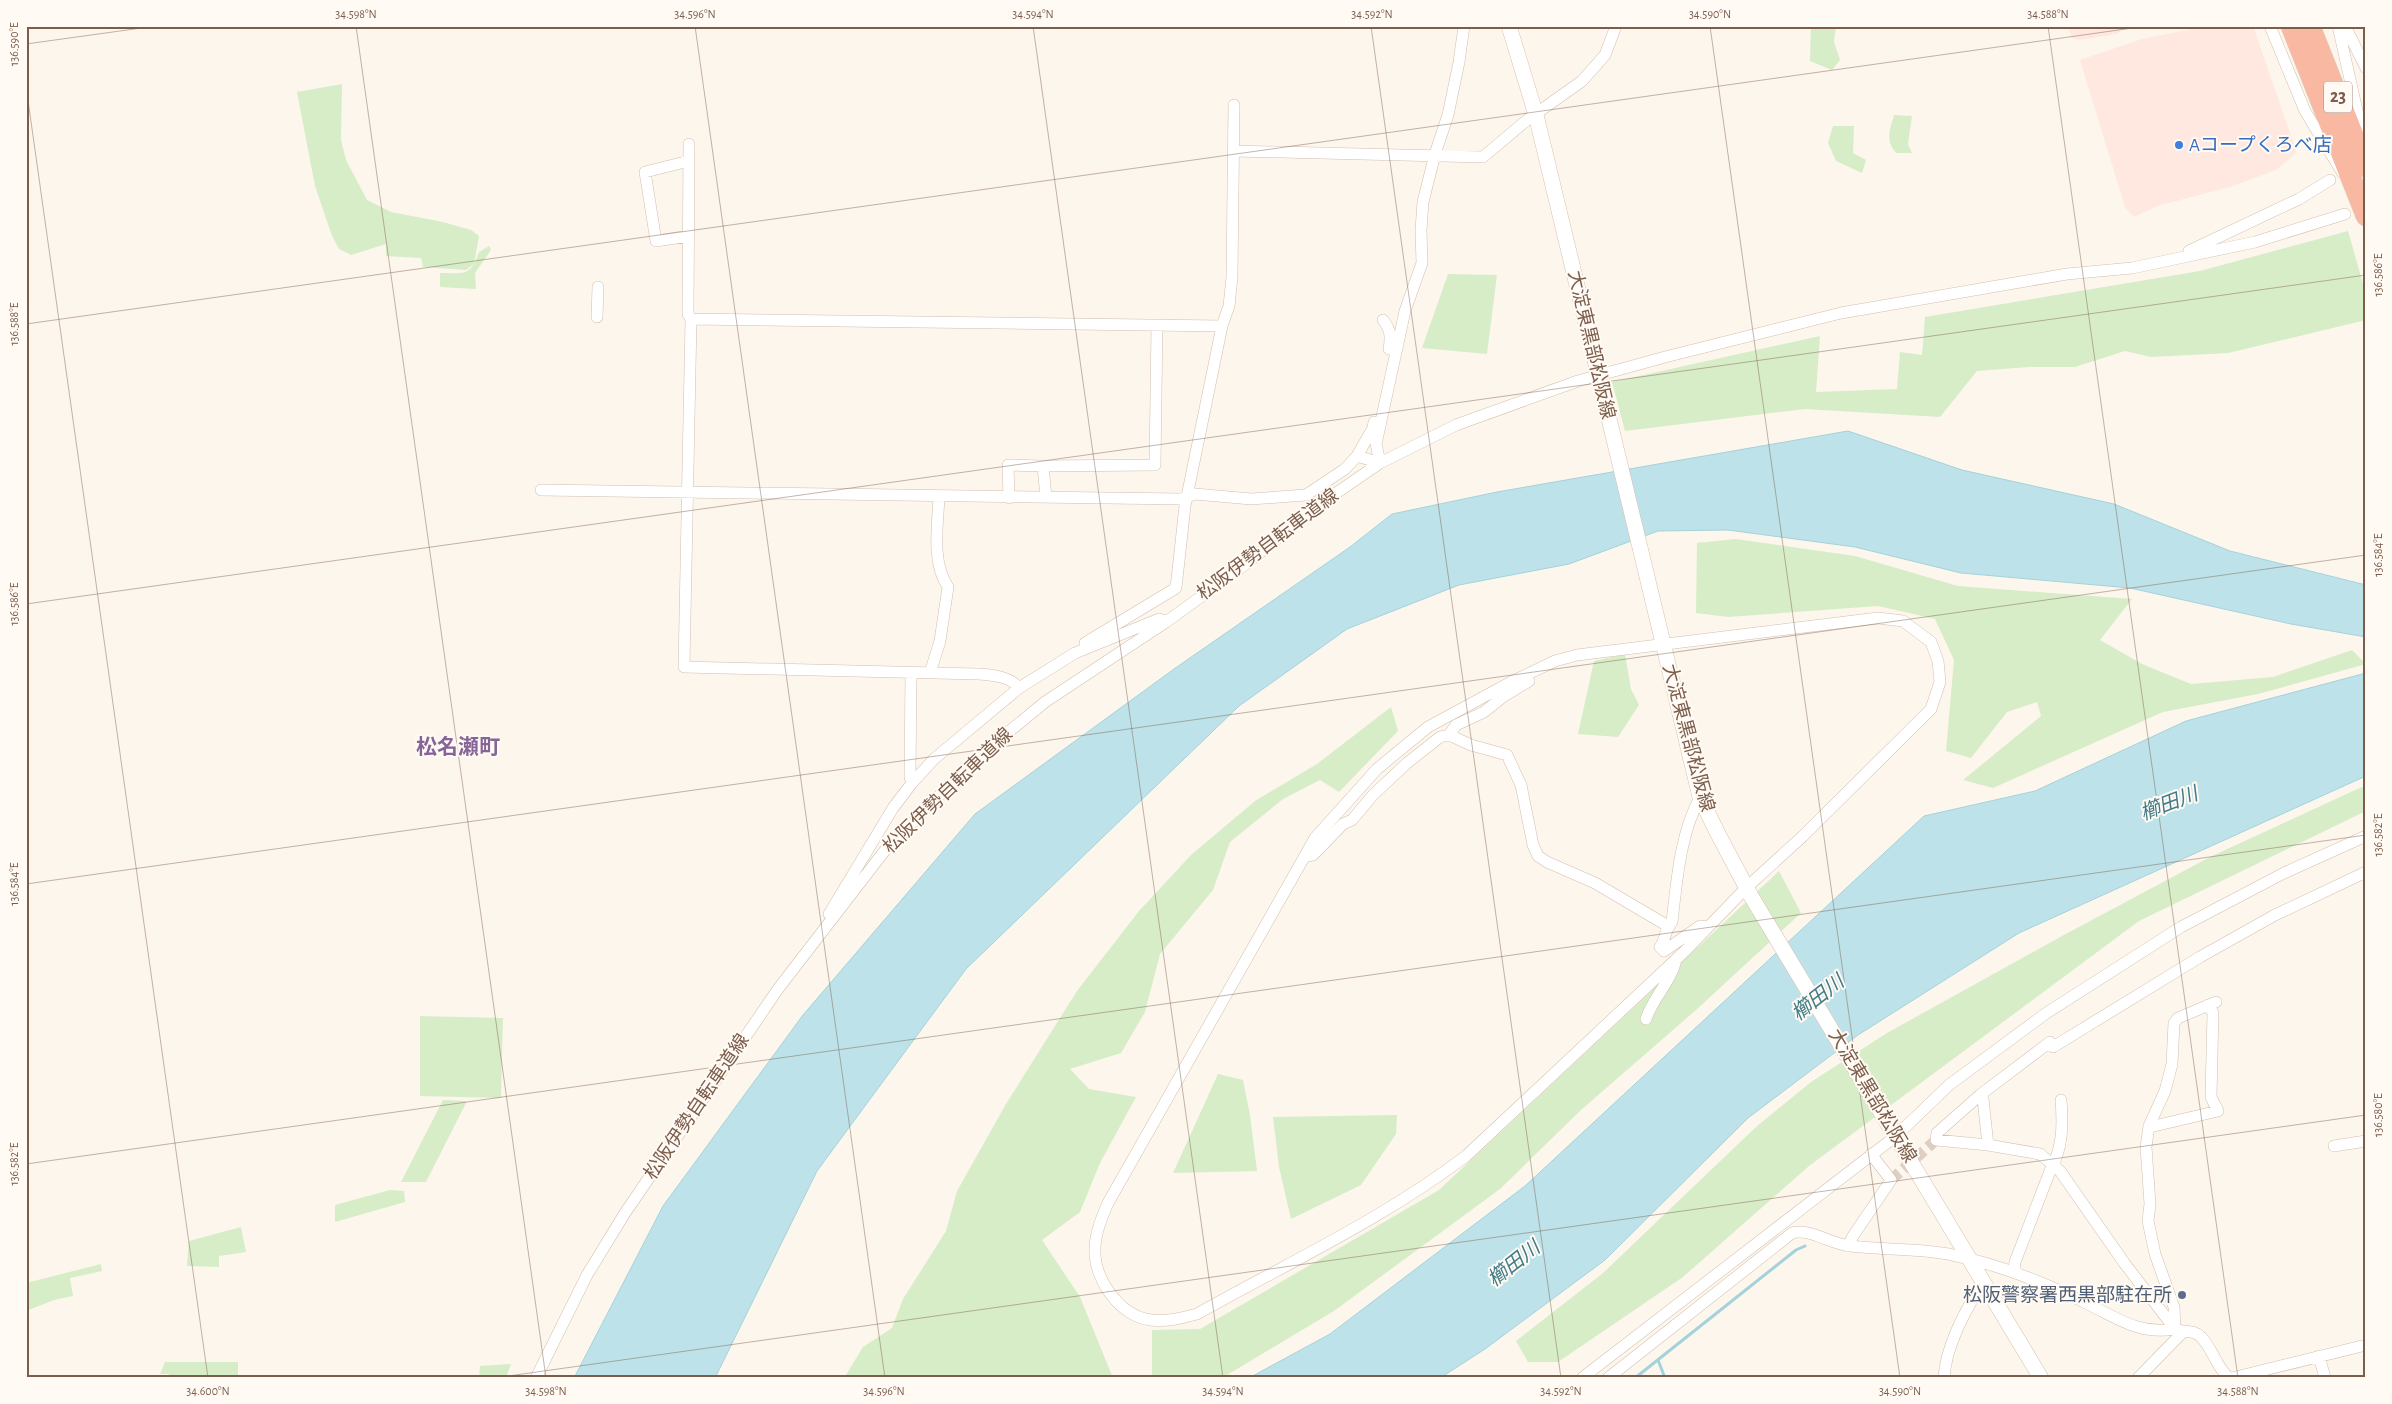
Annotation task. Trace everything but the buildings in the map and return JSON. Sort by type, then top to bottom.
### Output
[{"type":"highway","name":"23","points":[[2291,26],[2365,214]]},
{"type":"highway","name":"23","points":[[2310,26],[2366,167]]},
{"type":"main road","name":"大淀東黒部松阪線","points":[[1509,26],[1536,115],[1700,797],[1749,892],[1972,1260],[1982,1282],[2041,1378]]},
{"type":"street","points":[[1357,456],[1380,463],[1376,444],[1404,310],[1422,263],[1421,230],[1423,202],[1435,154],[1448,115],[1464,26]]},
{"type":"street","points":[[1234,151],[1483,156],[1582,81],[1605,55],[1616,26]]},
{"type":"street","points":[[2270,26],[2305,112],[2331,157],[2355,189]]},
{"type":"street","points":[[2338,26],[2366,148]]},
{"type":"street","points":[[2345,26],[2366,68]]},
{"type":"street","points":[[1075,653],[1079,647],[1176,588],[1187,497],[1222,326],[1229,306],[1232,277],[1234,105]]},
{"type":"street","points":[[689,144],[688,314],[690,318],[684,667],[997,676],[1015,683],[1018,688]]},
{"type":"street","points":[[689,161],[645,172],[656,241],[689,236]]},
{"type":"street","points":[[2170,260],[2299,199],[2330,180]]},
{"type":"street","points":[[2170,260],[2255,242],[2344,214]]},
{"type":"street","name":"松阪伊勢自転車道線","points":[[536,1378],[587,1276],[625,1213],[778,989],[886,849],[976,758],[1066,686],[1166,622],[1246,564],[1313,509],[1380,463],[1456,425],[1599,379],[1841,313],[2067,274],[2132,268],[2170,260]]},
{"type":"street","points":[[598,287],[598,317]]},
{"type":"street","points":[[690,318],[1222,326]]},
{"type":"street","points":[[1383,320],[1389,328],[1391,335],[1389,354],[1392,362]]},
{"type":"street","points":[[1009,498],[1008,465],[1155,465],[1157,325]]},
{"type":"street","points":[[541,490],[1009,498],[1181,499],[1195,494],[1251,499],[1306,495],[1344,469],[1357,456],[1373,428],[1387,363],[1392,362]]},
{"type":"street","points":[[1043,466],[1046,497]]},
{"type":"street","points":[[930,673],[940,641],[948,587],[940,575],[938,561],[939,496]]},
{"type":"street","points":[[828,924],[830,912],[893,808],[934,759],[1018,688],[1075,653],[1160,619],[1166,622]]},
{"type":"street","points":[[1860,619],[1903,620],[1916,628],[1931,642],[1938,660],[1940,682],[1931,709],[1749,892],[1707,927],[1676,960],[1473,1149],[1434,1180],[1365,1223],[1197,1314],[1178,1320],[1150,1320],[1125,1308],[1108,1291],[1095,1261],[1094,1247],[1098,1226],[1108,1203],[1315,838],[1377,769],[1428,728],[1511,682],[1543,667],[1577,655],[1662,640],[1860,619]]},
{"type":"street","points":[[1449,735],[1456,726],[1484,712],[1504,696],[1531,680],[1543,667]]},
{"type":"street","points":[[911,673],[910,777],[912,784]]},
{"type":"street","points":[[1304,857],[1313,855],[1343,824],[1352,820],[1373,795],[1407,763],[1440,737],[1449,735],[1471,745],[1507,755],[1521,785],[1533,845],[1538,856],[1547,862],[1595,882],[1668,926]]},
{"type":"street","points":[[1700,797],[1693,810],[1680,853],[1672,922],[1668,926],[1665,940],[1660,947],[1664,951],[1700,926],[1707,927]]},
{"type":"street","points":[[1582,1378],[1871,1154],[1948,1085],[2086,987],[2230,900],[2366,836]]},
{"type":"street","points":[[2179,1331],[2125,1264],[2054,1165],[2040,1154],[1988,1145],[1936,1140],[1937,1133],[1980,1095],[2050,1042],[2053,1047],[2200,957],[2275,915],[2366,872]]},
{"type":"street","points":[[1646,1019],[1650,1007],[1673,973],[1676,960]]},
{"type":"street","points":[[2149,1126],[2218,1112],[2211,1097],[2212,1004],[2178,1018],[2174,1024],[2172,1064],[2166,1091],[2149,1126],[2146,1147],[2150,1196],[2148,1221],[2155,1254],[2174,1307],[2179,1331]]},
{"type":"street","points":[[1980,1095],[1983,1099],[1988,1145]]},
{"type":"street","points":[[2014,1272],[2015,1262],[2058,1158],[2063,1125],[2061,1100]]},
{"type":"street","points":[[2334,1146],[2366,1141]]},
{"type":"street","points":[[1848,1246],[1852,1236],[1891,1180],[1871,1154]]},
{"type":"street","points":[[1608,1378],[1792,1233],[1800,1231],[1848,1246],[1947,1254],[1985,1262],[2059,1289],[2137,1328],[2193,1332],[2201,1337],[2222,1372],[2231,1378],[2366,1345]]},
{"type":"street","points":[[1944,1378],[1950,1348],[1963,1316],[1982,1282]]},
{"type":"street","points":[[2138,1378],[2179,1331]]},
{"type":"street","points":[[2318,1356],[2325,1378]]},
{"type":"shaded area","points":[[2068,26],[2126,26],[2117,34],[2078,40],[2072,38]]},
{"type":"shaded area","points":[[2206,26],[2253,26],[2296,150],[2295,154],[2276,170],[2230,187],[2157,206],[2134,217],[2125,207],[2080,60],[2142,39]]},
{"type":"green space","points":[[1811,26],[1836,26],[1834,42],[1840,60],[1832,70],[1810,61]]},
{"type":"green space","points":[[342,84],[341,140],[346,160],[367,200],[391,212],[443,222],[471,230],[479,236],[474,264],[466,270],[423,267],[421,258],[386,256],[386,244],[351,255],[339,249],[332,236],[315,186],[297,92]]},
{"type":"green space","points":[[1894,115],[1912,116],[1908,144],[1912,153],[1896,153],[1890,144],[1889,135]]},
{"type":"green space","points":[[1833,126],[1854,126],[1853,153],[1866,160],[1862,173],[1836,161],[1828,143]]},
{"type":"green space","points":[[2348,231],[2366,294],[2366,320],[2228,353],[2151,357],[2125,351],[2075,367],[2029,367],[1977,371],[1940,417],[1805,409],[1625,431],[1612,382],[1820,336],[1816,392],[1897,389],[1900,352],[1922,355],[1925,317],[2200,271]]},
{"type":"green space","points":[[489,246],[491,250],[475,273],[476,289],[440,287],[440,273],[460,273],[469,270],[473,266],[479,252]]},
{"type":"green space","points":[[1448,274],[1497,275],[1487,354],[1422,348]]},
{"type":"green space","points":[[1736,539],[1855,556],[1958,586],[2132,599],[2100,640],[2142,664],[2191,684],[2273,677],[2352,650],[2366,664],[2258,694],[2163,712],[1993,788],[1963,780],[2041,716],[2037,702],[2007,712],[1971,758],[1946,751],[1954,660],[1935,619],[1878,606],[1728,617],[1696,613],[1697,543]]},
{"type":"green space","points":[[1625,654],[1631,689],[1639,705],[1618,737],[1578,734],[1594,661]]},
{"type":"green space","points":[[1391,707],[1398,731],[1339,792],[1320,780],[1283,799],[1230,842],[1213,890],[1160,954],[1145,1012],[1121,1053],[1070,1069],[1089,1089],[1136,1097],[1100,1163],[1080,1212],[1042,1240],[1080,1297],[1113,1378],[844,1378],[863,1347],[892,1328],[903,1299],[946,1231],[957,1191],[1006,1104],[1077,991],[1139,911],[1191,855],[1255,801],[1317,764]]},
{"type":"green space","points":[[2366,785],[2366,811],[2139,921],[1809,1166],[1683,1277],[1558,1362],[1528,1362],[1516,1341],[1603,1273],[1756,1127],[1811,1082],[1887,1033],[2062,936],[2210,857]]},
{"type":"green space","points":[[1779,871],[1801,913],[1696,1010],[1581,1110],[1500,1189],[1334,1311],[1222,1378],[1152,1378],[1152,1330],[1200,1329],[1439,1190]]},
{"type":"green space","points":[[420,1016],[503,1018],[501,1098],[420,1096]]},
{"type":"green space","points":[[1218,1074],[1243,1080],[1250,1115],[1257,1171],[1173,1173]]},
{"type":"green space","points":[[443,1100],[467,1101],[426,1182],[401,1182]]},
{"type":"green space","points":[[1397,1115],[1396,1134],[1361,1185],[1291,1219],[1279,1167],[1273,1117]]},
{"type":"green space","points":[[390,1190],[404,1191],[405,1202],[335,1222],[335,1205]]},
{"type":"green space","points":[[241,1227],[246,1252],[219,1256],[219,1267],[187,1266],[189,1241]]},
{"type":"green space","points":[[101,1264],[102,1271],[70,1278],[73,1296],[54,1300],[26,1311],[26,1283]]},
{"type":"green space","points":[[165,1362],[238,1362],[238,1378],[169,1378],[169,1374],[160,1374]]},
{"type":"green space","points":[[511,1364],[506,1378],[479,1378],[480,1366]]},
{"type":"water","points":[[1848,431],[1962,470],[2114,504],[2230,551],[2366,585],[2366,637],[2291,624],[2130,588],[1961,573],[1855,547],[1728,530],[1658,531],[1569,564],[1459,585],[1347,629],[1239,706],[966,969],[817,1171],[715,1378],[574,1378],[663,1206],[803,1015],[975,814],[1174,669],[1350,547],[1392,514],[1497,492]]},
{"type":"water","name":"櫛田川","points":[[2366,673],[2366,776],[2019,933],[1858,1035],[1748,1118],[1605,1260],[1485,1349],[1440,1378],[1249,1378],[1330,1334],[1525,1186],[1924,816],[2035,791],[2186,721]]},
{"type":"waterway","points":[[1635,1378],[1796,1250],[1805,1246]]},
{"type":"waterway","points":[[1658,1360],[1665,1378]]},
{"type":"tunnel","points":[[1891,1180],[1936,1140]]},
{"type":"place","name":"Aコープくろべ店","points":[[2179,145]]},
{"type":"place","name":"松阪警察署西黒部駐在所","points":[[2182,1295]]},
{"type":"district","name":"松名瀬町","points":[[458,747]]}]
